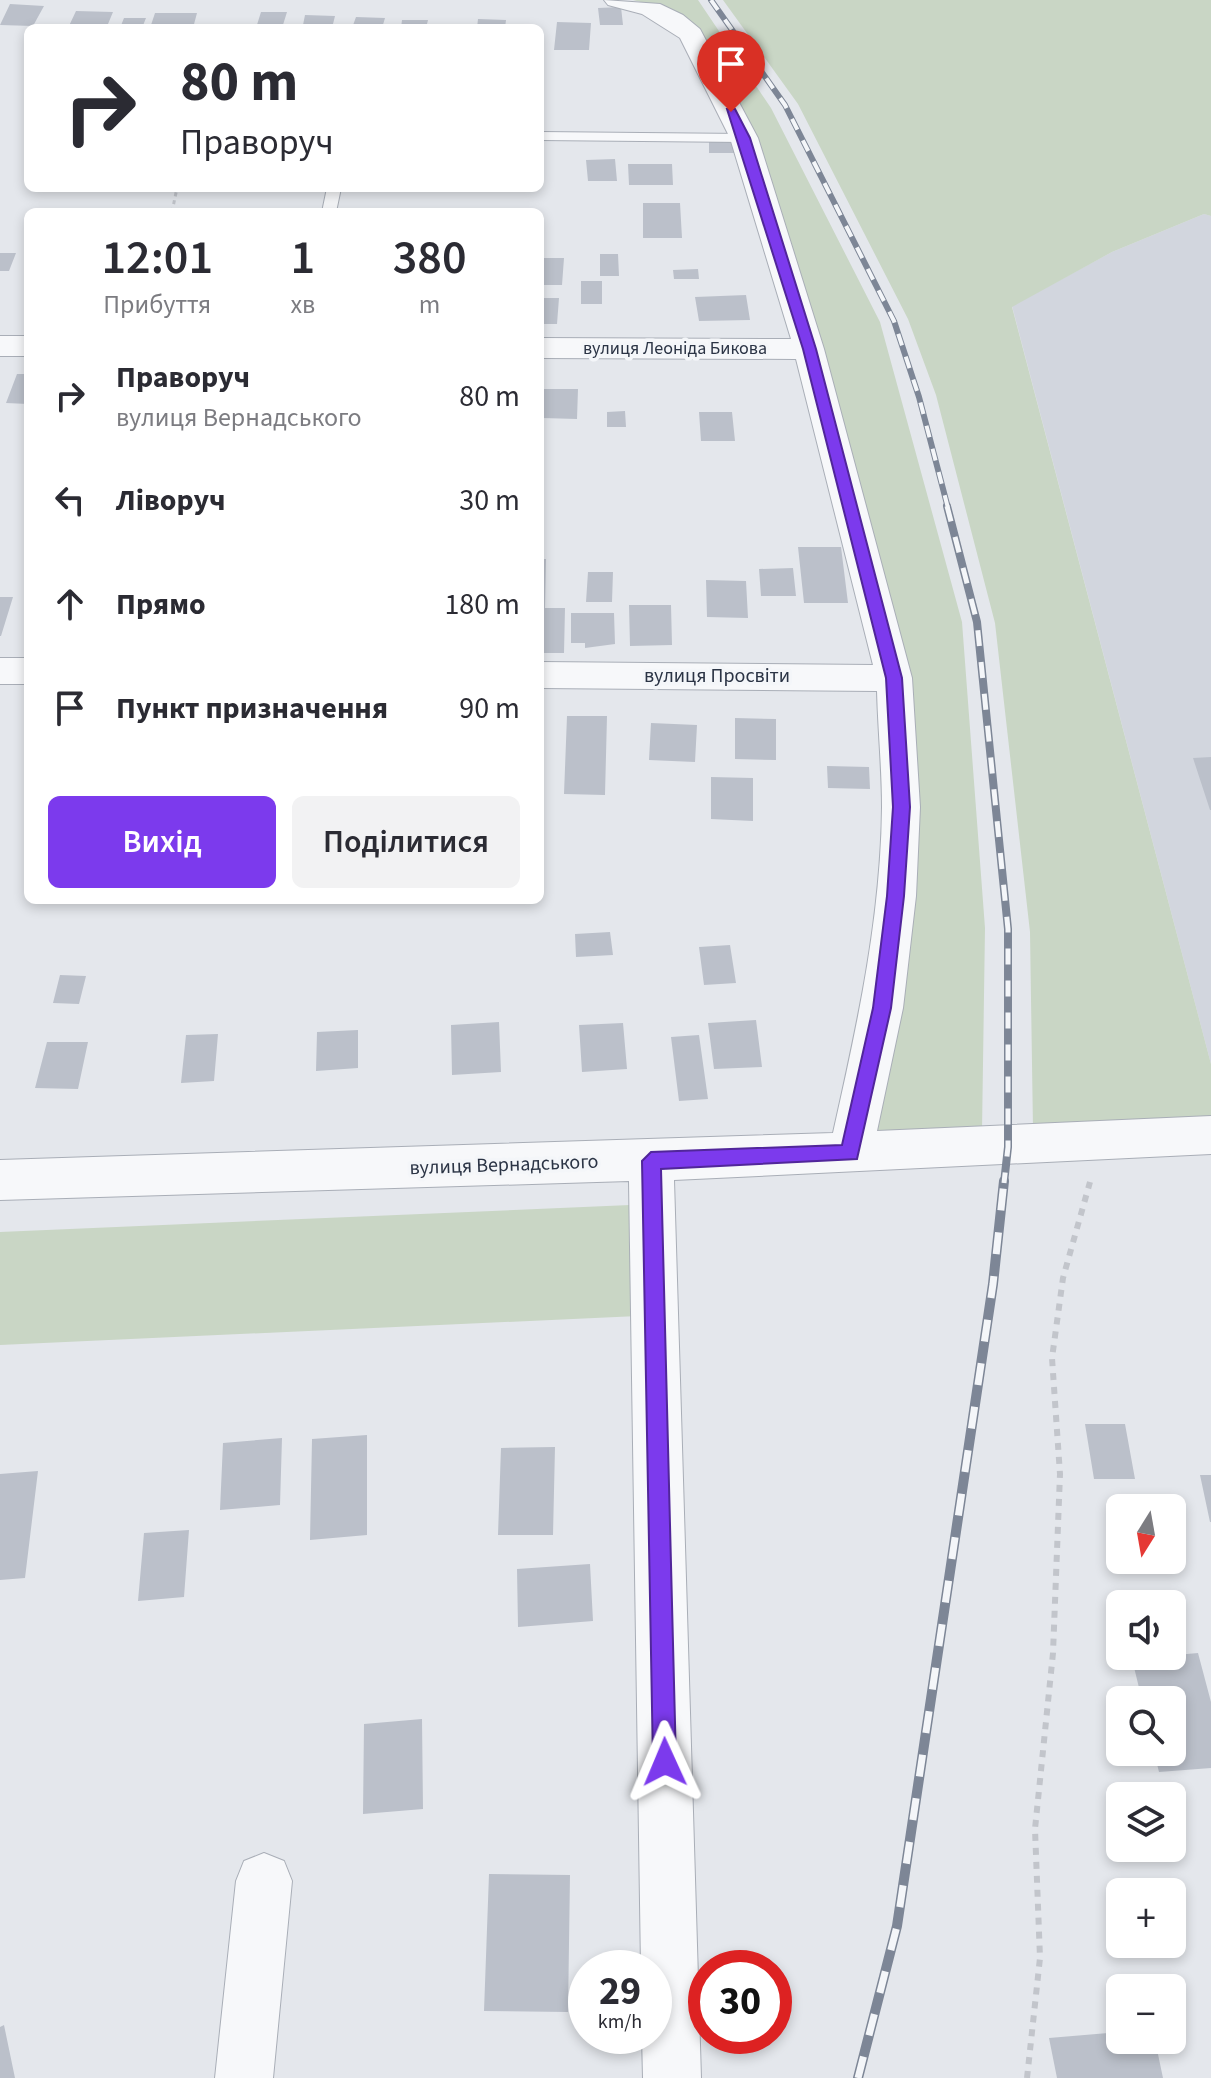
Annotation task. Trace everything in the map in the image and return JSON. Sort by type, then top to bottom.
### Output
[{"type":"street","points":[[617,0],[662,14],[691,34],[744,138],[809,349],[894,678],[901,807],[896,896],[882,1008],[850,1153]]},
{"type":"street","points":[[0,346],[24,346]]},
{"type":"street","name":"вулиця Леоніда Бикова","points":[[544,348],[809,349]]},
{"type":"street","points":[[0,671],[24,671]]},
{"type":"street","name":"вулиця Просвіти","points":[[544,675],[894,678]]},
{"type":"street","name":"вулиця Вернадського","points":[[0,1180],[651,1161],[1008,1147],[1211,1135]]},
{"type":"street","points":[[651,1161],[672,2078]]},
{"type":"street","points":[[244,2078],[264,1881]]},
{"type":"lane","points":[[544,136],[744,138]]},
{"type":"path","points":[[1027,2078],[1040,1958],[1035,1829],[1053,1653],[1059,1504],[1052,1358],[1063,1278],[1086,1191],[1111,1140]]},
{"type":"shaded area","points":[[1204,214],[1211,216],[1211,1064],[1012,306],[1112,252]]},
{"type":"green space","points":[[633,0],[698,0],[771,108],[880,322],[962,622],[985,928],[982,1131],[864,1137],[909,807],[816,346],[693,30],[657,6]]},
{"type":"green space","points":[[723,0],[1211,0],[1211,216],[1204,214],[1112,252],[1012,307],[1211,1064],[1211,1119],[1033,1129],[1030,932],[995,623],[936,395],[908,319],[798,104]]},
{"type":"green space","points":[[630,1205],[638,1316],[0,1345],[0,1232]]},
{"type":"building","points":[[10,4],[44,6],[34,24],[0,25]]},
{"type":"building","points":[[621,7],[623,25],[600,25],[598,8]]},
{"type":"building","points":[[76,11],[113,12],[108,24],[70,24]]},
{"type":"building","points":[[261,12],[287,12],[283,24],[257,24]]},
{"type":"building","points":[[155,13],[197,13],[194,24],[151,24]]},
{"type":"building","points":[[305,15],[335,16],[333,24],[303,24]]},
{"type":"building","points":[[356,17],[385,18],[383,24],[353,24]]},
{"type":"building","points":[[124,18],[146,18],[144,24],[122,24]]},
{"type":"building","points":[[478,19],[506,20],[506,24],[477,24]]},
{"type":"building","points":[[402,20],[428,20],[427,24],[402,24]]},
{"type":"building","points":[[557,22],[591,23],[589,50],[554,50]]},
{"type":"building","points":[[709,142],[737,142],[738,153],[709,153]]},
{"type":"building","points":[[615,159],[617,181],[588,181],[586,160]]},
{"type":"building","points":[[628,164],[672,164],[673,185],[629,185]]},
{"type":"building","points":[[643,203],[680,203],[682,238],[643,238]]},
{"type":"building","points":[[0,253],[16,253],[9,271],[0,271]]},
{"type":"building","points":[[600,254],[618,254],[619,276],[600,276]]},
{"type":"building","points":[[544,258],[564,258],[562,285],[544,285]]},
{"type":"building","points":[[698,269],[699,279],[674,279],[673,270]]},
{"type":"building","points":[[581,281],[602,281],[602,304],[581,304]]},
{"type":"building","points":[[746,295],[750,320],[699,321],[695,297]]},
{"type":"building","points":[[544,298],[559,298],[557,324],[544,324]]},
{"type":"building","points":[[17,374],[24,374],[24,404],[6,403]]},
{"type":"building","points":[[544,389],[578,389],[577,419],[544,418]]},
{"type":"building","points":[[625,411],[626,427],[607,427],[607,412]]},
{"type":"building","points":[[699,412],[732,412],[735,441],[701,441]]},
{"type":"building","points":[[798,547],[841,547],[848,603],[804,603]]},
{"type":"building","points":[[544,559],[545,608],[565,608],[564,653],[544,653]]},
{"type":"building","points":[[793,568],[796,596],[761,596],[759,569]]},
{"type":"building","points":[[588,572],[613,572],[612,602],[586,602]]},
{"type":"building","points":[[706,580],[746,581],[748,618],[707,617]]},
{"type":"building","points":[[0,597],[13,597],[1,636],[0,636]]},
{"type":"building","points":[[629,605],[671,605],[672,645],[630,646]]},
{"type":"building","points":[[571,613],[614,613],[615,644],[585,648],[585,643],[571,643]]},
{"type":"building","points":[[567,716],[607,716],[605,795],[564,794]]},
{"type":"building","points":[[735,718],[776,719],[776,760],[735,759]]},
{"type":"building","points":[[651,723],[697,725],[695,762],[649,760]]},
{"type":"building","points":[[1211,757],[1211,810],[1210,810],[1193,758]]},
{"type":"building","points":[[827,766],[869,767],[870,789],[828,788]]},
{"type":"building","points":[[711,777],[753,778],[753,821],[711,819]]},
{"type":"building","points":[[610,932],[613,955],[576,957],[575,934]]},
{"type":"building","points":[[730,945],[736,983],[704,985],[699,947]]},
{"type":"building","points":[[60,975],[86,976],[79,1004],[53,1003]]},
{"type":"building","points":[[756,1020],[762,1067],[714,1069],[708,1023]]},
{"type":"building","points":[[499,1022],[501,1072],[452,1075],[451,1025]]},
{"type":"building","points":[[623,1023],[627,1069],[582,1072],[579,1025]]},
{"type":"building","points":[[358,1030],[358,1068],[316,1071],[317,1032]]},
{"type":"building","points":[[218,1034],[214,1081],[181,1083],[186,1035]]},
{"type":"building","points":[[699,1035],[708,1099],[679,1101],[671,1037]]},
{"type":"building","points":[[47,1042],[88,1042],[78,1089],[35,1088]]},
{"type":"building","points":[[1085,1424],[1125,1424],[1135,1479],[1094,1479]]},
{"type":"building","points":[[367,1435],[367,1535],[310,1540],[312,1439]]},
{"type":"building","points":[[282,1438],[280,1505],[220,1510],[223,1443]]},
{"type":"building","points":[[555,1447],[553,1535],[498,1535],[501,1448]]},
{"type":"building","points":[[38,1471],[25,1578],[0,1580],[0,1474]]},
{"type":"building","points":[[1200,1475],[1211,1475],[1211,1522],[1210,1522]]},
{"type":"building","points":[[189,1530],[184,1597],[138,1601],[144,1533]]},
{"type":"building","points":[[590,1564],[593,1621],[518,1627],[517,1569]]},
{"type":"building","points":[[1198,1653],[1211,1702],[1211,1768],[1159,1772],[1158,1766],[1186,1766],[1186,1686],[1139,1686],[1135,1670],[1186,1670],[1186,1654]]},
{"type":"building","points":[[422,1719],[423,1809],[363,1814],[364,1724]]},
{"type":"building","points":[[489,1874],[570,1875],[568,2012],[484,2011]]},
{"type":"building","points":[[4,2025],[15,2078],[0,2078],[0,2027]]},
{"type":"building","points":[[1106,2033],[1106,2054],[1158,2054],[1163,2078],[1057,2078],[1049,2038]]},
{"type":"railway","points":[[711,0],[785,105],[894,321],[919,397],[948,508]]},
{"type":"railway","points":[[947,506],[977,622],[1008,929],[1008,1147],[1004,1183]]},
{"type":"railway","points":[[858,2078],[897,1926],[993,1284],[1004,1181]]},
{"type":"route","points":[[665,1762],[651,1161],[850,1153],[865,1097],[882,1008],[896,896],[901,807],[894,678],[809,349],[744,138],[731,112]]}]
